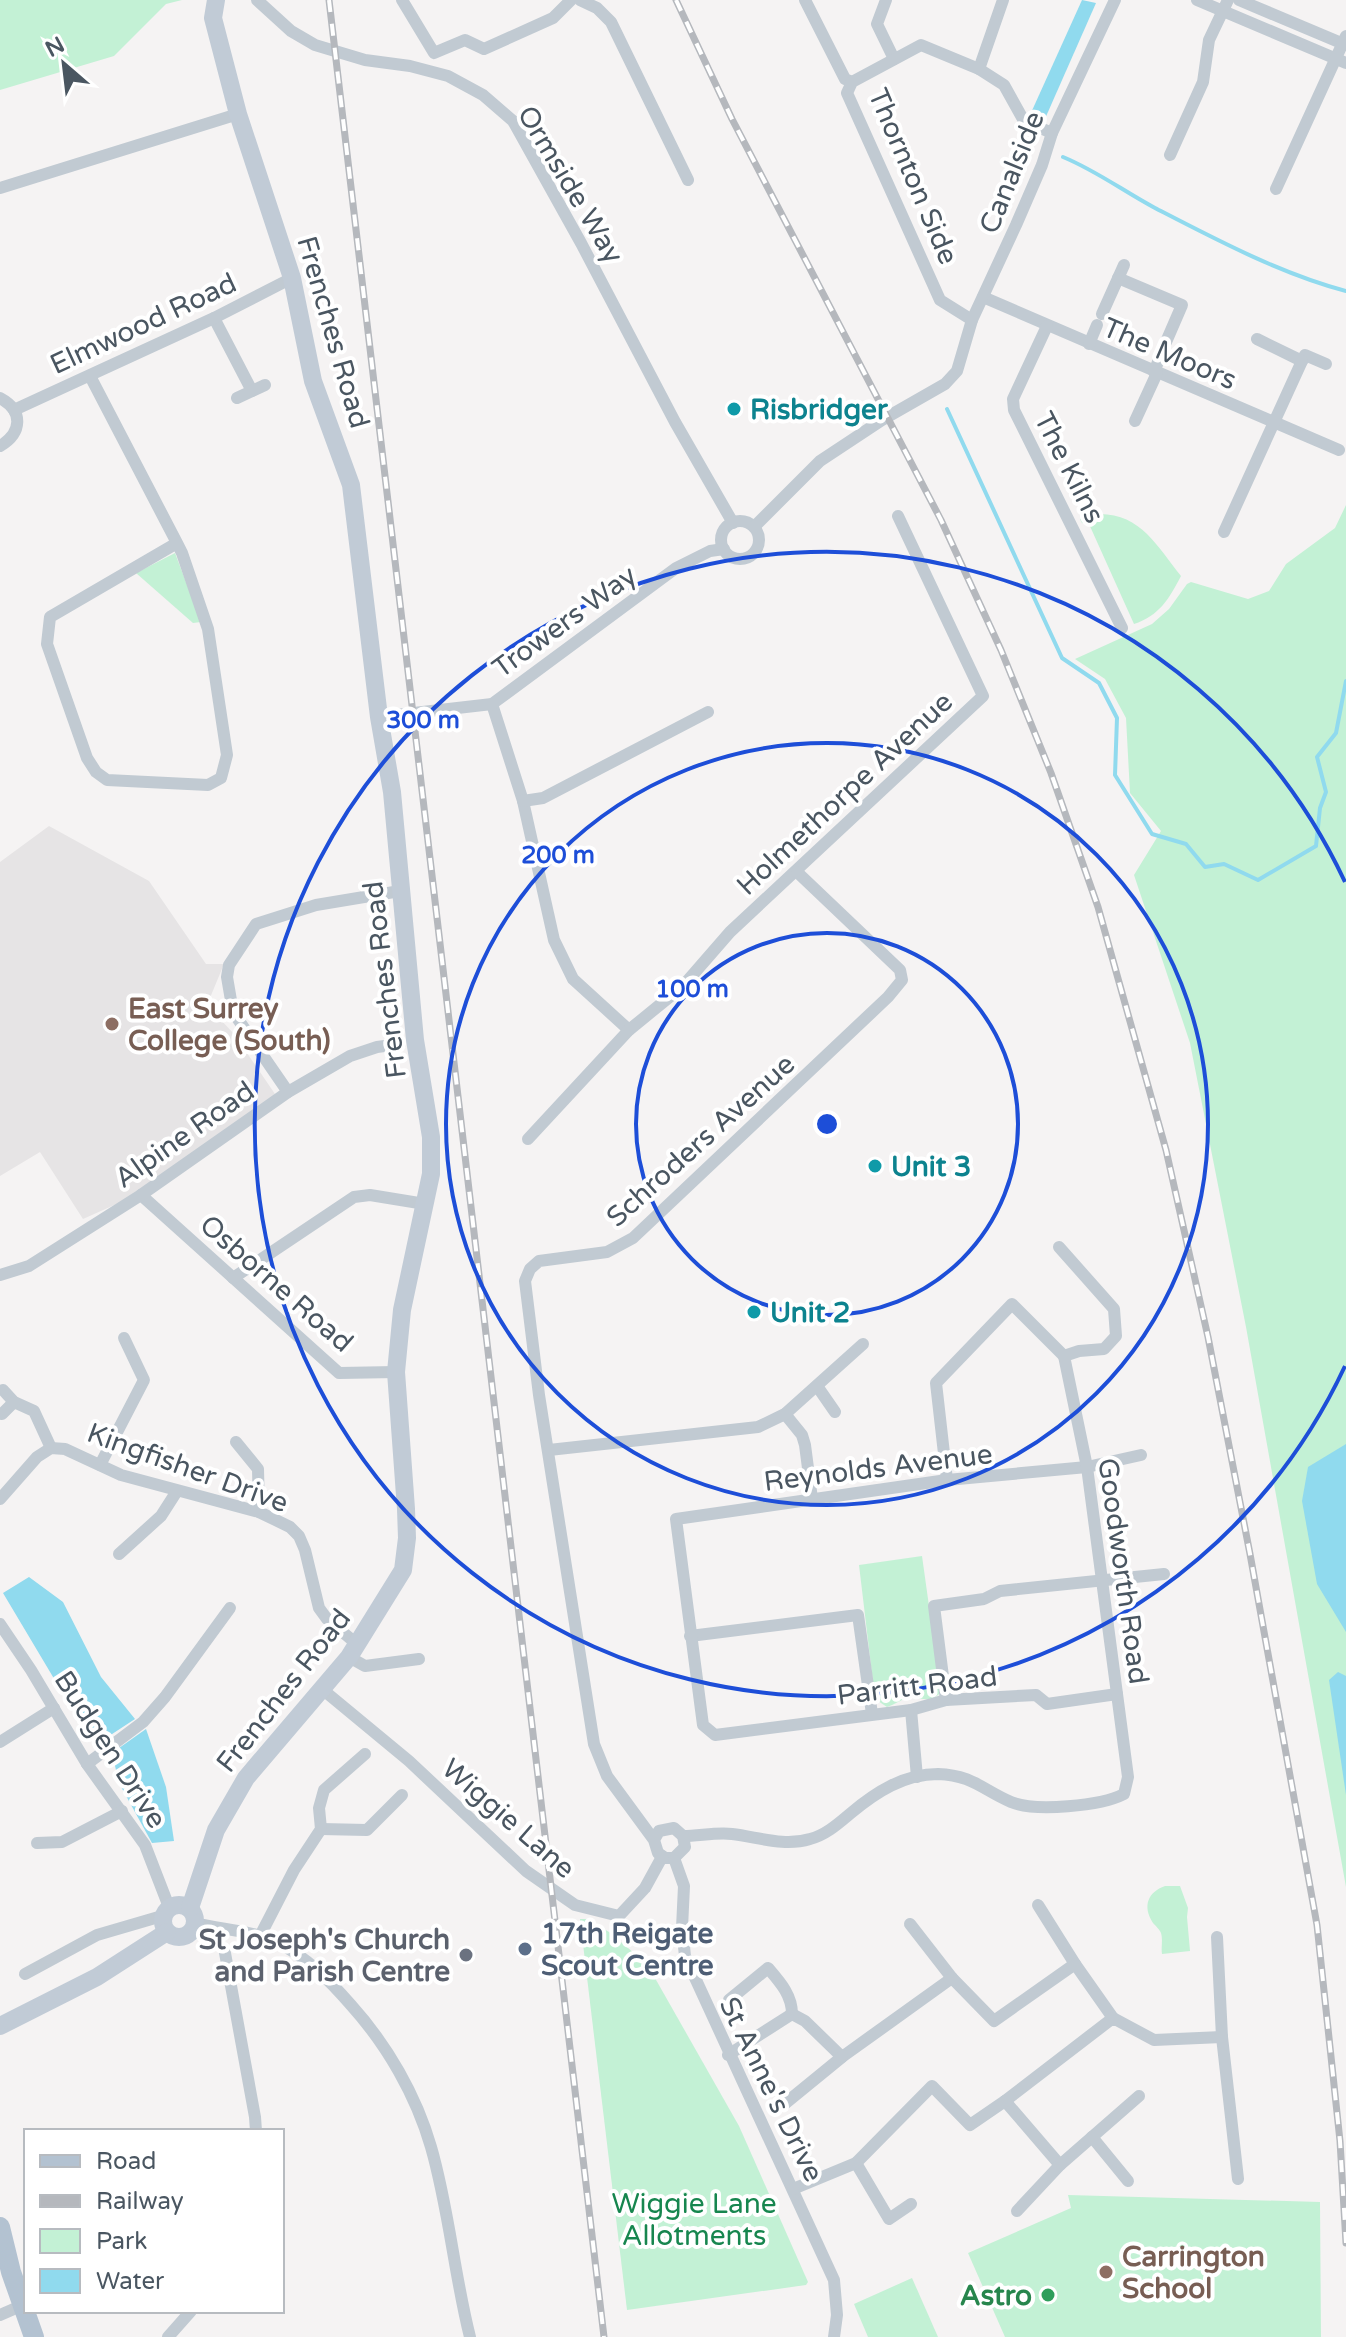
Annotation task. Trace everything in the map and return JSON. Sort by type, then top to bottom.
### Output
[{"type":"main road","points":[[0,2227],[11,2272]]},
{"type":"main road","points":[[0,2248],[24,2308]]},
{"type":"main road","points":[[26,2313],[34,2337]]},
{"type":"street","name":"Frenches Road","points":[[192,1915],[216,1830],[246,1778],[322,1689],[358,1656],[403,1570],[406,1524],[396,1372],[402,1310],[431,1174],[431,1137],[415,1040],[392,792],[379,717],[351,485],[313,381],[292,278],[238,114],[213,18],[216,0]]},
{"type":"street","name":"Ormside Way","points":[[257,0],[291,31],[315,45],[365,60],[410,66],[448,76],[483,95],[513,121],[733,523]]},
{"type":"street","points":[[402,0],[434,53],[465,40],[484,49],[553,18],[571,0]]},
{"type":"street","points":[[580,0],[597,8],[611,22],[688,180]]},
{"type":"street","points":[[805,0],[845,79],[852,82]]},
{"type":"street","points":[[886,0],[877,24],[894,59]]},
{"type":"street","points":[[979,69],[1003,0]]},
{"type":"street","name":"Canalside","points":[[882,420],[945,384],[957,371],[972,320],[1042,165],[1052,133],[1115,0]]},
{"type":"street","points":[[1197,0],[1226,6],[1341,60]]},
{"type":"street","points":[[1239,0],[1345,42],[1341,60],[1276,189]]},
{"type":"street","points":[[1170,155],[1203,82],[1209,40],[1226,6]]},
{"type":"street","name":"Thornton Side","points":[[972,320],[940,300],[847,93],[852,82],[921,45],[979,69],[1004,85],[1024,121],[1052,133]]},
{"type":"street","points":[[0,188],[238,114]]},
{"type":"street","points":[[1089,344],[1124,265]]},
{"type":"street","name":"Elmwood Road","points":[[14,410],[214,318],[292,278]]},
{"type":"street","points":[[1118,278],[1182,305],[1135,421]]},
{"type":"street","name":"The Moors","points":[[983,297],[1339,450]]},
{"type":"street","points":[[214,318],[252,391]]},
{"type":"street","name":"The Kilns","points":[[1047,326],[1013,399],[1014,410],[1122,628]]},
{"type":"street","points":[[1257,339],[1302,361]]},
{"type":"street","points":[[1224,532],[1305,355],[1326,364]]},
{"type":"street","points":[[90,376],[177,543],[208,629],[227,755],[221,778],[208,785],[107,780],[96,772],[87,758],[47,644],[50,617],[177,543]]},
{"type":"street","points":[[237,398],[265,385]]},
{"type":"street","points":[[0,398],[14,410],[18,426],[12,439],[0,446]]},
{"type":"street","name":"Trowers Way","points":[[379,717],[492,704],[676,568],[710,551],[724,549],[737,558],[751,555],[759,545],[754,527],[820,461],[882,420]]},
{"type":"street","name":"Holmethorpe Avenue","points":[[528,1139],[629,1030],[683,986],[730,932],[983,696],[898,516]]},
{"type":"street","points":[[724,549],[722,537],[733,523],[746,522],[754,527]]},
{"type":"street","points":[[492,704],[523,801],[554,940],[573,979],[629,1030]]},
{"type":"street","points":[[523,801],[543,798],[708,712]]},
{"type":"street","name":"Schroders Avenue","points":[[549,1450],[526,1290],[530,1269],[539,1261],[607,1252],[633,1238],[782,1099],[902,980],[900,970],[797,872]]},
{"type":"street","points":[[288,1092],[233,1012],[228,987],[229,965],[256,924],[316,905],[400,891]]},
{"type":"street","name":"Alpine Road","points":[[0,1275],[29,1266],[141,1195],[288,1092],[350,1056],[377,1047],[400,1044]]},
{"type":"street","name":"Osborne Road","points":[[141,1195],[339,1373],[396,1372]]},
{"type":"street","points":[[233,1278],[354,1197],[370,1195],[425,1204]]},
{"type":"street","points":[[947,1480],[936,1383],[1012,1304],[1064,1356],[1104,1349],[1116,1336],[1114,1309],[1059,1247]]},
{"type":"street","points":[[100,1465],[144,1380],[124,1338]]},
{"type":"street","points":[[654,1840],[607,1776],[594,1744],[549,1450],[758,1427],[785,1414],[863,1344]]},
{"type":"street","name":"Goodworth Road","points":[[917,1777],[937,1774],[976,1781],[1014,1804],[1032,1806],[1090,1804],[1124,1794],[1128,1777],[1087,1467],[1064,1356]]},
{"type":"street","points":[[817,1386],[835,1412]]},
{"type":"street","points":[[3,1390],[14,1402],[34,1411],[51,1448]]},
{"type":"street","points":[[2,1414],[14,1402]]},
{"type":"street","points":[[785,1414],[802,1435],[812,1499]]},
{"type":"street","points":[[236,1442],[258,1469],[259,1512]]},
{"type":"street","name":"Kingfisher Drive","points":[[0,1499],[37,1457],[51,1448],[65,1449],[121,1475],[259,1512],[290,1527],[299,1536],[319,1608],[358,1656]]},
{"type":"street","name":"Reynolds Avenue","points":[[690,1636],[676,1519],[947,1480],[1087,1467],[1141,1455]]},
{"type":"street","points":[[119,1554],[161,1516],[177,1491]]},
{"type":"street","points":[[946,1700],[934,1606],[984,1599],[1000,1591],[1164,1574]]},
{"type":"street","points":[[87,1764],[143,1722],[230,1608]]},
{"type":"street","points":[[690,1636],[858,1615],[872,1714]]},
{"type":"street","name":"Budgen Drive","points":[[0,1624],[87,1764],[145,1845],[166,1918]]},
{"type":"street","name":"Parritt Road","points":[[690,1636],[703,1725],[710,1732],[720,1735],[911,1710],[946,1700],[1036,1695],[1047,1704],[1117,1694]]},
{"type":"street","points":[[358,1656],[419,1659]]},
{"type":"street","name":"Wiggie Lane","points":[[322,1689],[409,1761],[526,1871],[575,1905],[619,1916],[668,1858]]},
{"type":"street","points":[[0,1742],[54,1708]]},
{"type":"street","points":[[683,1836],[683,1851],[668,1858],[654,1848],[654,1840],[665,1828],[674,1828],[683,1836],[730,1833],[763,1840],[792,1842],[812,1839],[891,1784],[917,1777],[911,1710]]},
{"type":"street","points":[[260,1936],[294,1870],[321,1829],[319,1808],[324,1790],[365,1754]]},
{"type":"street","points":[[321,1829],[367,1830],[402,1795]]},
{"type":"street","points":[[37,1843],[62,1842],[122,1811]]},
{"type":"street","name":"St Anne's Drive","points":[[668,1858],[684,1886],[682,1928],[685,1956],[834,2280],[837,2315],[834,2337]]},
{"type":"street","points":[[0,2026],[97,1977],[179,1904],[192,1915],[260,1936],[289,1949],[332,1984],[371,2029],[408,2089],[432,2150],[455,2277],[470,2337]]},
{"type":"street","points":[[1038,1905],[1113,2018],[1154,2040],[1222,2037]]},
{"type":"street","points":[[166,1918],[173,1936],[187,1935],[192,1915]]},
{"type":"street","points":[[25,1974],[97,1935],[166,1918]]},
{"type":"street","points":[[910,1924],[952,1978],[994,2021],[1075,1964]]},
{"type":"street","points":[[1217,1937],[1222,2037],[1238,2179]]},
{"type":"street","points":[[225,1953],[256,2129]]},
{"type":"street","points":[[729,2000],[768,1968],[784,1987],[792,2003],[792,2014]]},
{"type":"street","points":[[782,2106],[842,2057],[952,1978]]},
{"type":"street","points":[[728,2055],[792,2014]]},
{"type":"street","points":[[792,2014],[805,2021],[842,2057]]},
{"type":"street","points":[[793,2189],[856,2163],[932,2086],[970,2125],[1113,2018]]},
{"type":"street","points":[[1017,2211],[1060,2165],[1139,2096]]},
{"type":"street","points":[[1005,2101],[1060,2165]]},
{"type":"street","points":[[1092,2137],[1128,2181]]},
{"type":"street","points":[[856,2163],[889,2219],[911,2204]]},
{"type":"street","points":[[0,2315],[23,2305]]},
{"type":"street","points":[[168,2337],[189,2313]]},
{"type":"shaded area","name":"East Surrey College (South)","points":[[49,826],[149,881],[206,964],[224,964],[207,1005],[234,1034],[275,1094],[267,1103],[121,1202],[83,1219],[40,1152],[0,1176],[0,862]]},
{"type":"green space","points":[[0,0],[182,0],[166,4],[114,56],[0,90]]},
{"type":"green space","points":[[1346,505],[1346,1887],[1246,1327],[1190,1043],[1134,875],[1161,831],[1130,793],[1126,718],[1105,679],[1075,659],[1152,624],[1191,582],[1248,599],[1269,591],[1286,564],[1335,528]]},
{"type":"green space","points":[[1096,514],[1111,515],[1136,525],[1181,576],[1162,606],[1143,621],[1134,624],[1089,524],[1082,523],[1080,519]]},
{"type":"green space","points":[[175,553],[201,622],[193,623],[136,573]]},
{"type":"green space","points":[[922,1556],[941,1692],[932,1698],[907,1698],[887,1707],[875,1699],[859,1565]]},
{"type":"green space","points":[[1165,1886],[1180,1886],[1188,1908],[1190,1951],[1162,1954],[1161,1933],[1150,1917],[1147,1905],[1154,1892]]},
{"type":"green space","name":"Wiggie Lane Allotments","points":[[580,1919],[588,1919],[609,1932],[647,1964],[739,2126],[808,2282],[806,2285],[627,2310]]},
{"type":"green space","name":"Carrington School","points":[[1068,2195],[1320,2202],[1321,2337],[1005,2337],[968,2253],[1071,2208]]},
{"type":"green space","points":[[912,2278],[938,2337],[868,2337],[854,2304]]},
{"type":"water","points":[[1082,0],[1096,3],[1044,121],[1030,115]]},
{"type":"water","points":[[1346,1444],[1346,1632],[1317,1584],[1302,1501],[1308,1467]]},
{"type":"water","points":[[29,1577],[63,1602],[101,1677],[135,1719],[106,1738],[87,1734],[3,1593]]},
{"type":"water","points":[[1338,1672],[1346,1676],[1346,1795],[1329,1680]]},
{"type":"water","points":[[146,1729],[166,1787],[174,1841],[152,1843],[119,1783],[112,1753]]},
{"type":"waterway","points":[[1063,157],[1249,255],[1346,291]]},
{"type":"waterway","points":[[947,409],[1062,658],[1099,683],[1117,718],[1115,775],[1152,834],[1186,844],[1205,867],[1224,864],[1258,880],[1316,846],[1320,808],[1326,792],[1317,757],[1336,733],[1346,681]]},
{"type":"railway","points":[[329,0],[604,2337]]},
{"type":"railway","points":[[676,0],[732,119],[941,520],[1001,650],[1051,773],[1098,907],[1166,1150],[1208,1337],[1250,1554],[1317,1925],[1340,2141],[1346,2243]]},
{"type":"place","name":"Risbridger","points":[[734,409]]},
{"type":"place","name":"East Surrey College (South)","points":[[112,1024]]},
{"type":"place","name":"Unit 3","points":[[875,1166]]},
{"type":"place","name":"Unit 2","points":[[754,1312]]},
{"type":"place","name":"17th Reigate Scout Centre","points":[[525,1949]]},
{"type":"place","name":"St Joseph's Church and Parish Centre","points":[[466,1955]]},
{"type":"place","name":"Carrington School","points":[[1106,2272]]},
{"type":"place","name":"Astro","points":[[1048,2295]]}]
